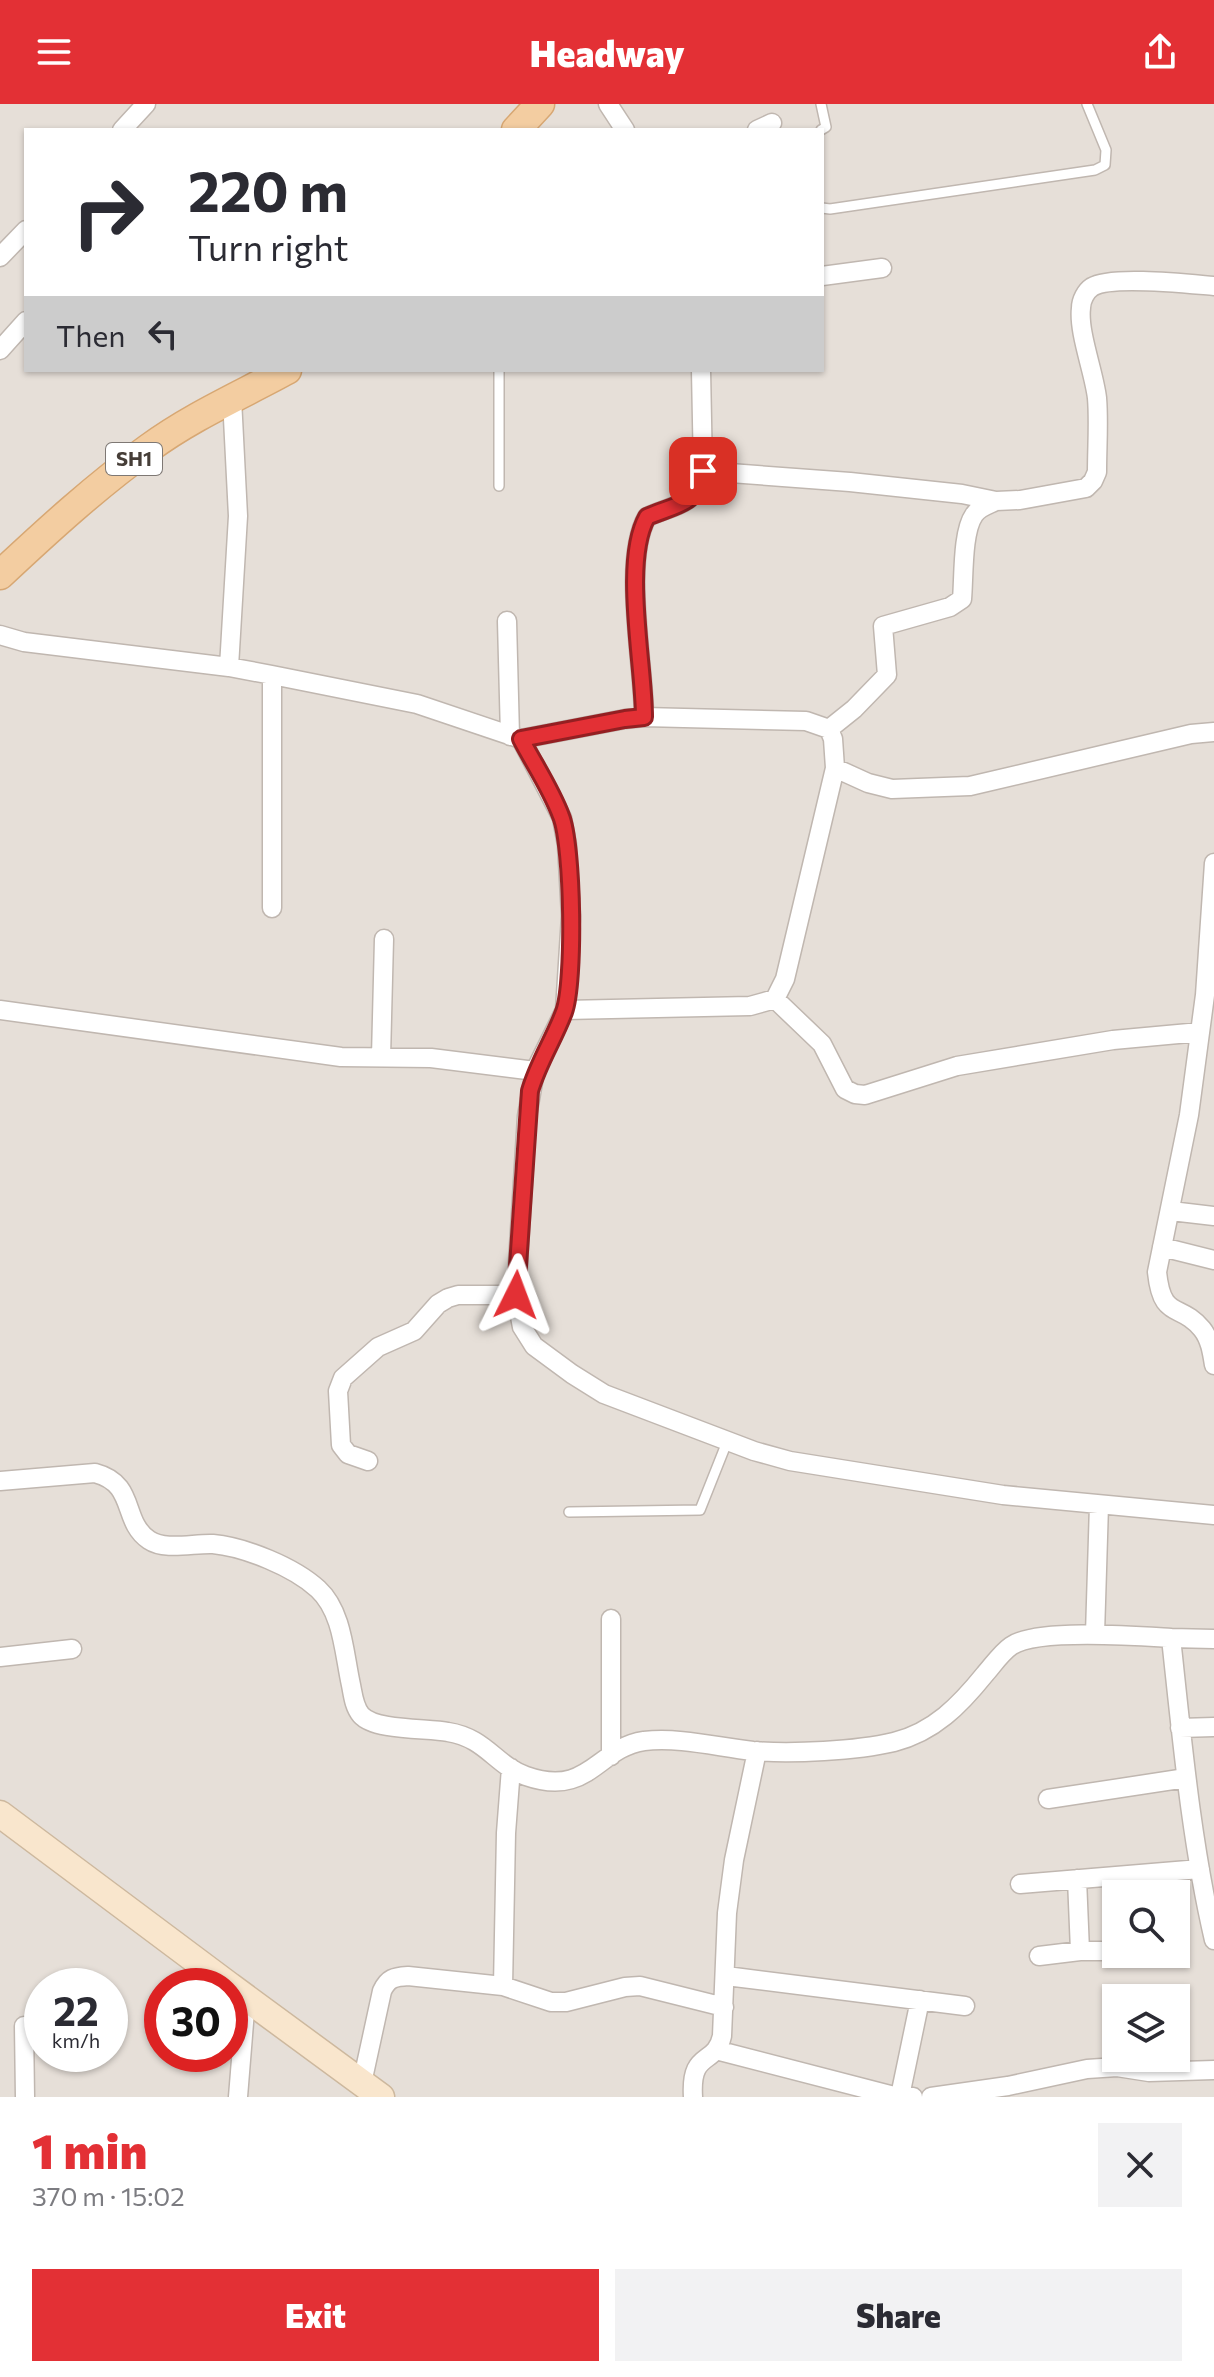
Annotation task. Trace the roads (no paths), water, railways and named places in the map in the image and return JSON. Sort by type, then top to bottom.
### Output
[{"type":"main road","points":[[518,128],[540,104]]},
{"type":"main road","name":"SH1","points":[[0,575],[81,502],[150,446],[283,372]]},
{"type":"main road","points":[[0,1814],[206,1968]]},
{"type":"main road","points":[[248,1999],[372,2090]]},
{"type":"street","points":[[124,128],[146,104]]},
{"type":"street","points":[[608,104],[624,128]]},
{"type":"street","points":[[0,257],[24,232]]},
{"type":"street","points":[[824,276],[882,268]]},
{"type":"street","points":[[703,471],[850,482],[962,494],[996,501],[1020,500],[1086,488],[1097,472],[1097,398],[1081,314],[1083,298],[1097,284],[1166,282],[1214,286]]},
{"type":"street","points":[[0,350],[24,323]]},
{"type":"street","points":[[644,717],[635,605],[638,545],[647,517],[689,501],[697,493],[703,471],[701,372]]},
{"type":"street","points":[[229,667],[238,516],[232,399]]},
{"type":"street","points":[[829,729],[887,675],[883,626],[950,607],[962,599],[969,528],[974,514],[996,501]]},
{"type":"street","points":[[507,621],[515,737],[562,818],[567,845],[571,916],[565,1010],[535,1071],[527,1116],[516,1295],[522,1327],[534,1346],[604,1394],[727,1442],[790,1461],[1003,1495],[1214,1515]]},
{"type":"street","points":[[0,635],[24,642],[272,675],[417,704],[515,737],[644,717],[806,721],[829,729],[833,739],[835,768],[785,979],[775,999],[750,1006],[565,1010]]},
{"type":"street","points":[[272,675],[272,908]]},
{"type":"street","points":[[835,768],[868,783],[892,789],[970,786],[1191,734],[1214,732]]},
{"type":"street","points":[[1214,863],[1200,1032],[1186,1143],[1157,1272],[1159,1290],[1169,1307],[1199,1325],[1208,1336],[1214,1365]]},
{"type":"street","points":[[381,1057],[384,939]]},
{"type":"street","points":[[775,999],[822,1044],[845,1089],[865,1095],[957,1066],[1113,1040],[1200,1032]]},
{"type":"street","points":[[0,1010],[341,1057],[431,1058],[535,1071]]},
{"type":"street","points":[[1171,1211],[1214,1216]]},
{"type":"street","points":[[1162,1247],[1214,1260]]},
{"type":"street","points":[[368,1461],[348,1454],[341,1445],[338,1391],[343,1378],[378,1347],[414,1331],[438,1304],[448,1298],[458,1295],[516,1295]]},
{"type":"street","points":[[0,1481],[95,1473],[109,1477],[121,1487],[139,1529],[149,1540],[160,1544],[238,1547],[281,1565],[319,1590],[337,1616],[354,1703],[362,1717],[378,1725],[468,1736],[525,1776],[564,1780],[581,1777],[631,1744],[647,1741],[683,1741],[757,1751],[863,1749],[899,1741],[947,1716],[1012,1645],[1027,1639],[1095,1634],[1214,1639]]},
{"type":"street","points":[[1095,1634],[1099,1505]]},
{"type":"street","points":[[611,1619],[611,1756]]},
{"type":"street","points":[[1171,1638],[1186,1778],[1214,1940]]},
{"type":"street","points":[[0,1657],[72,1649]]},
{"type":"street","points":[[1180,1728],[1214,1727]]},
{"type":"street","points":[[693,2097],[694,2071],[716,2050],[722,2036],[730,1886],[757,1751]]},
{"type":"street","points":[[503,1986],[506,1833],[511,1768]]},
{"type":"street","points":[[1048,1799],[1186,1778]]},
{"type":"street","points":[[1020,1884],[1200,1869]]},
{"type":"street","points":[[1077,1879],[1080,1951]]},
{"type":"street","points":[[1039,1956],[1102,1951]]},
{"type":"street","points":[[372,2090],[382,1991],[387,1981],[408,1976],[503,1986],[551,2002],[566,2002],[640,1986],[724,2007]]},
{"type":"street","points":[[726,1976],[965,2006]]},
{"type":"street","points":[[716,2050],[907,2096],[920,2000]]},
{"type":"street","points":[[931,2097],[1008,2086],[1087,2069],[1117,2067],[1149,2072],[1214,2070]]},
{"type":"street","points":[[25,2072],[25,2097]]},
{"type":"street","points":[[237,2072],[238,2097]]},
{"type":"lane","points":[[821,104],[824,128]]},
{"type":"lane","points":[[824,208],[1095,170],[1105,165],[1106,150],[1087,104]]},
{"type":"lane","points":[[499,372],[499,486]]},
{"type":"lane","points":[[569,1512],[700,1510],[727,1442]]}]
